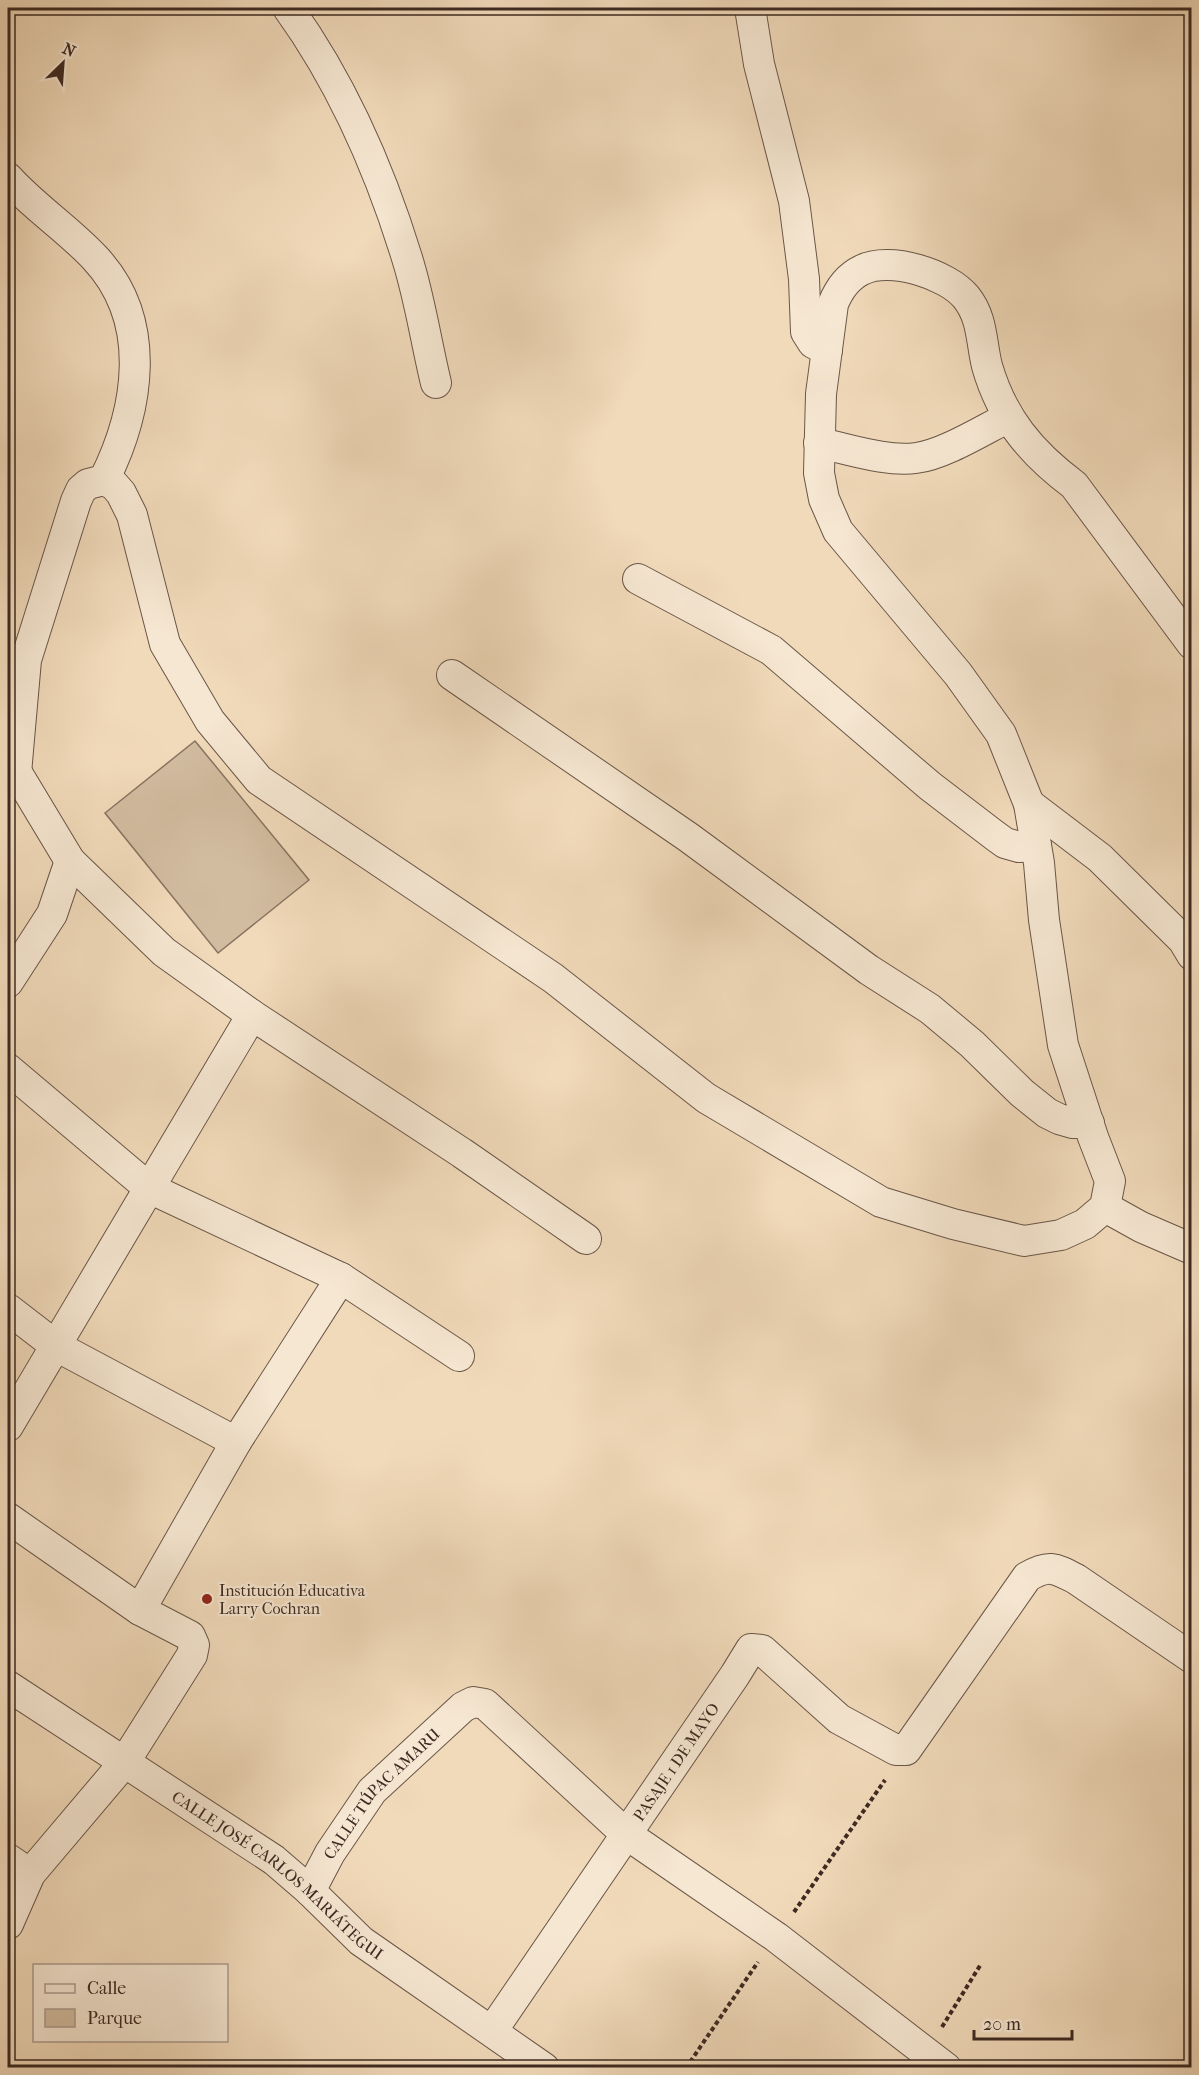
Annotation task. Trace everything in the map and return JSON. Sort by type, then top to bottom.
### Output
[{"type":"street","points":[[288,8],[314,44],[370,154],[408,260],[436,383]]},
{"type":"street","points":[[750,8],[759,64],[794,201],[804,279],[806,332],[813,343],[827,350]]},
{"type":"street","points":[[8,178],[96,259],[111,277],[122,297],[130,320],[135,342],[135,360],[129,414],[119,450],[104,480]]},
{"type":"street","points":[[586,1239],[462,1153],[252,1016],[164,952],[69,861],[12,766],[27,660],[81,490],[88,484],[104,480],[114,485],[121,493],[132,515],[165,644],[210,721],[259,780],[552,978],[706,1098],[881,1203],[953,1224],[1024,1241],[1062,1235],[1085,1224],[1105,1207],[1110,1181],[1063,1045],[1029,804],[1001,734],[957,674],[838,531],[824,499],[819,472],[820,394],[833,304],[839,290],[849,278],[877,265],[889,265],[926,272],[941,278],[955,286],[966,297],[980,325],[987,365],[995,390],[1009,417],[1027,443],[1048,466],[1074,485],[1191,644]]},
{"type":"street","points":[[819,443],[895,458],[917,458],[946,448],[1009,417]]},
{"type":"street","points":[[638,579],[771,650],[930,786],[994,835],[1005,843],[1018,847],[1036,846]]},
{"type":"street","points":[[452,675],[688,837],[869,970],[930,1010],[972,1044],[1022,1093],[1047,1113],[1073,1123],[1089,1123]]},
{"type":"street","points":[[1029,804],[1100,858],[1183,940],[1191,956]]},
{"type":"street","points":[[8,982],[52,914],[69,861]]},
{"type":"street","points":[[8,1426],[252,1016]]},
{"type":"street","points":[[8,1069],[149,1188],[341,1278],[459,1356]]},
{"type":"street","points":[[1105,1207],[1141,1227],[1191,1249]]},
{"type":"street","points":[[140,1610],[236,1442],[341,1278]]},
{"type":"street","points":[[8,1309],[56,1346],[236,1442]]},
{"type":"street","points":[[8,1518],[140,1610],[189,1636],[194,1645],[192,1655],[124,1763],[19,1866],[8,1924]]},
{"type":"street","name":"PASAJE 1 DE MAYO","points":[[492,2031],[735,1675],[751,1648],[762,1650],[839,1719],[896,1750],[906,1750],[1027,1577],[1040,1569],[1056,1569],[1076,1580],[1191,1658]]},
{"type":"street","name":"CALLE JOSÉ CARLOS MARIÁTEGUI","points":[[8,1686],[274,1860],[310,1891],[361,1941],[544,2067]]},
{"type":"street","name":"CALLE TÚPAC AMARU","points":[[310,1891],[330,1854],[372,1791],[463,1707],[474,1702],[484,1704],[626,1834]]},
{"type":"street","points":[[626,1834],[776,1937],[936,2060]]},
{"type":"path","points":[[936,2060],[981,1964]]},
{"type":"green space","points":[[195,741],[309,880],[218,953],[105,813]]},
{"type":"place","name":"Institución Educativa Larry Cochran","points":[[207,1599]]}]
